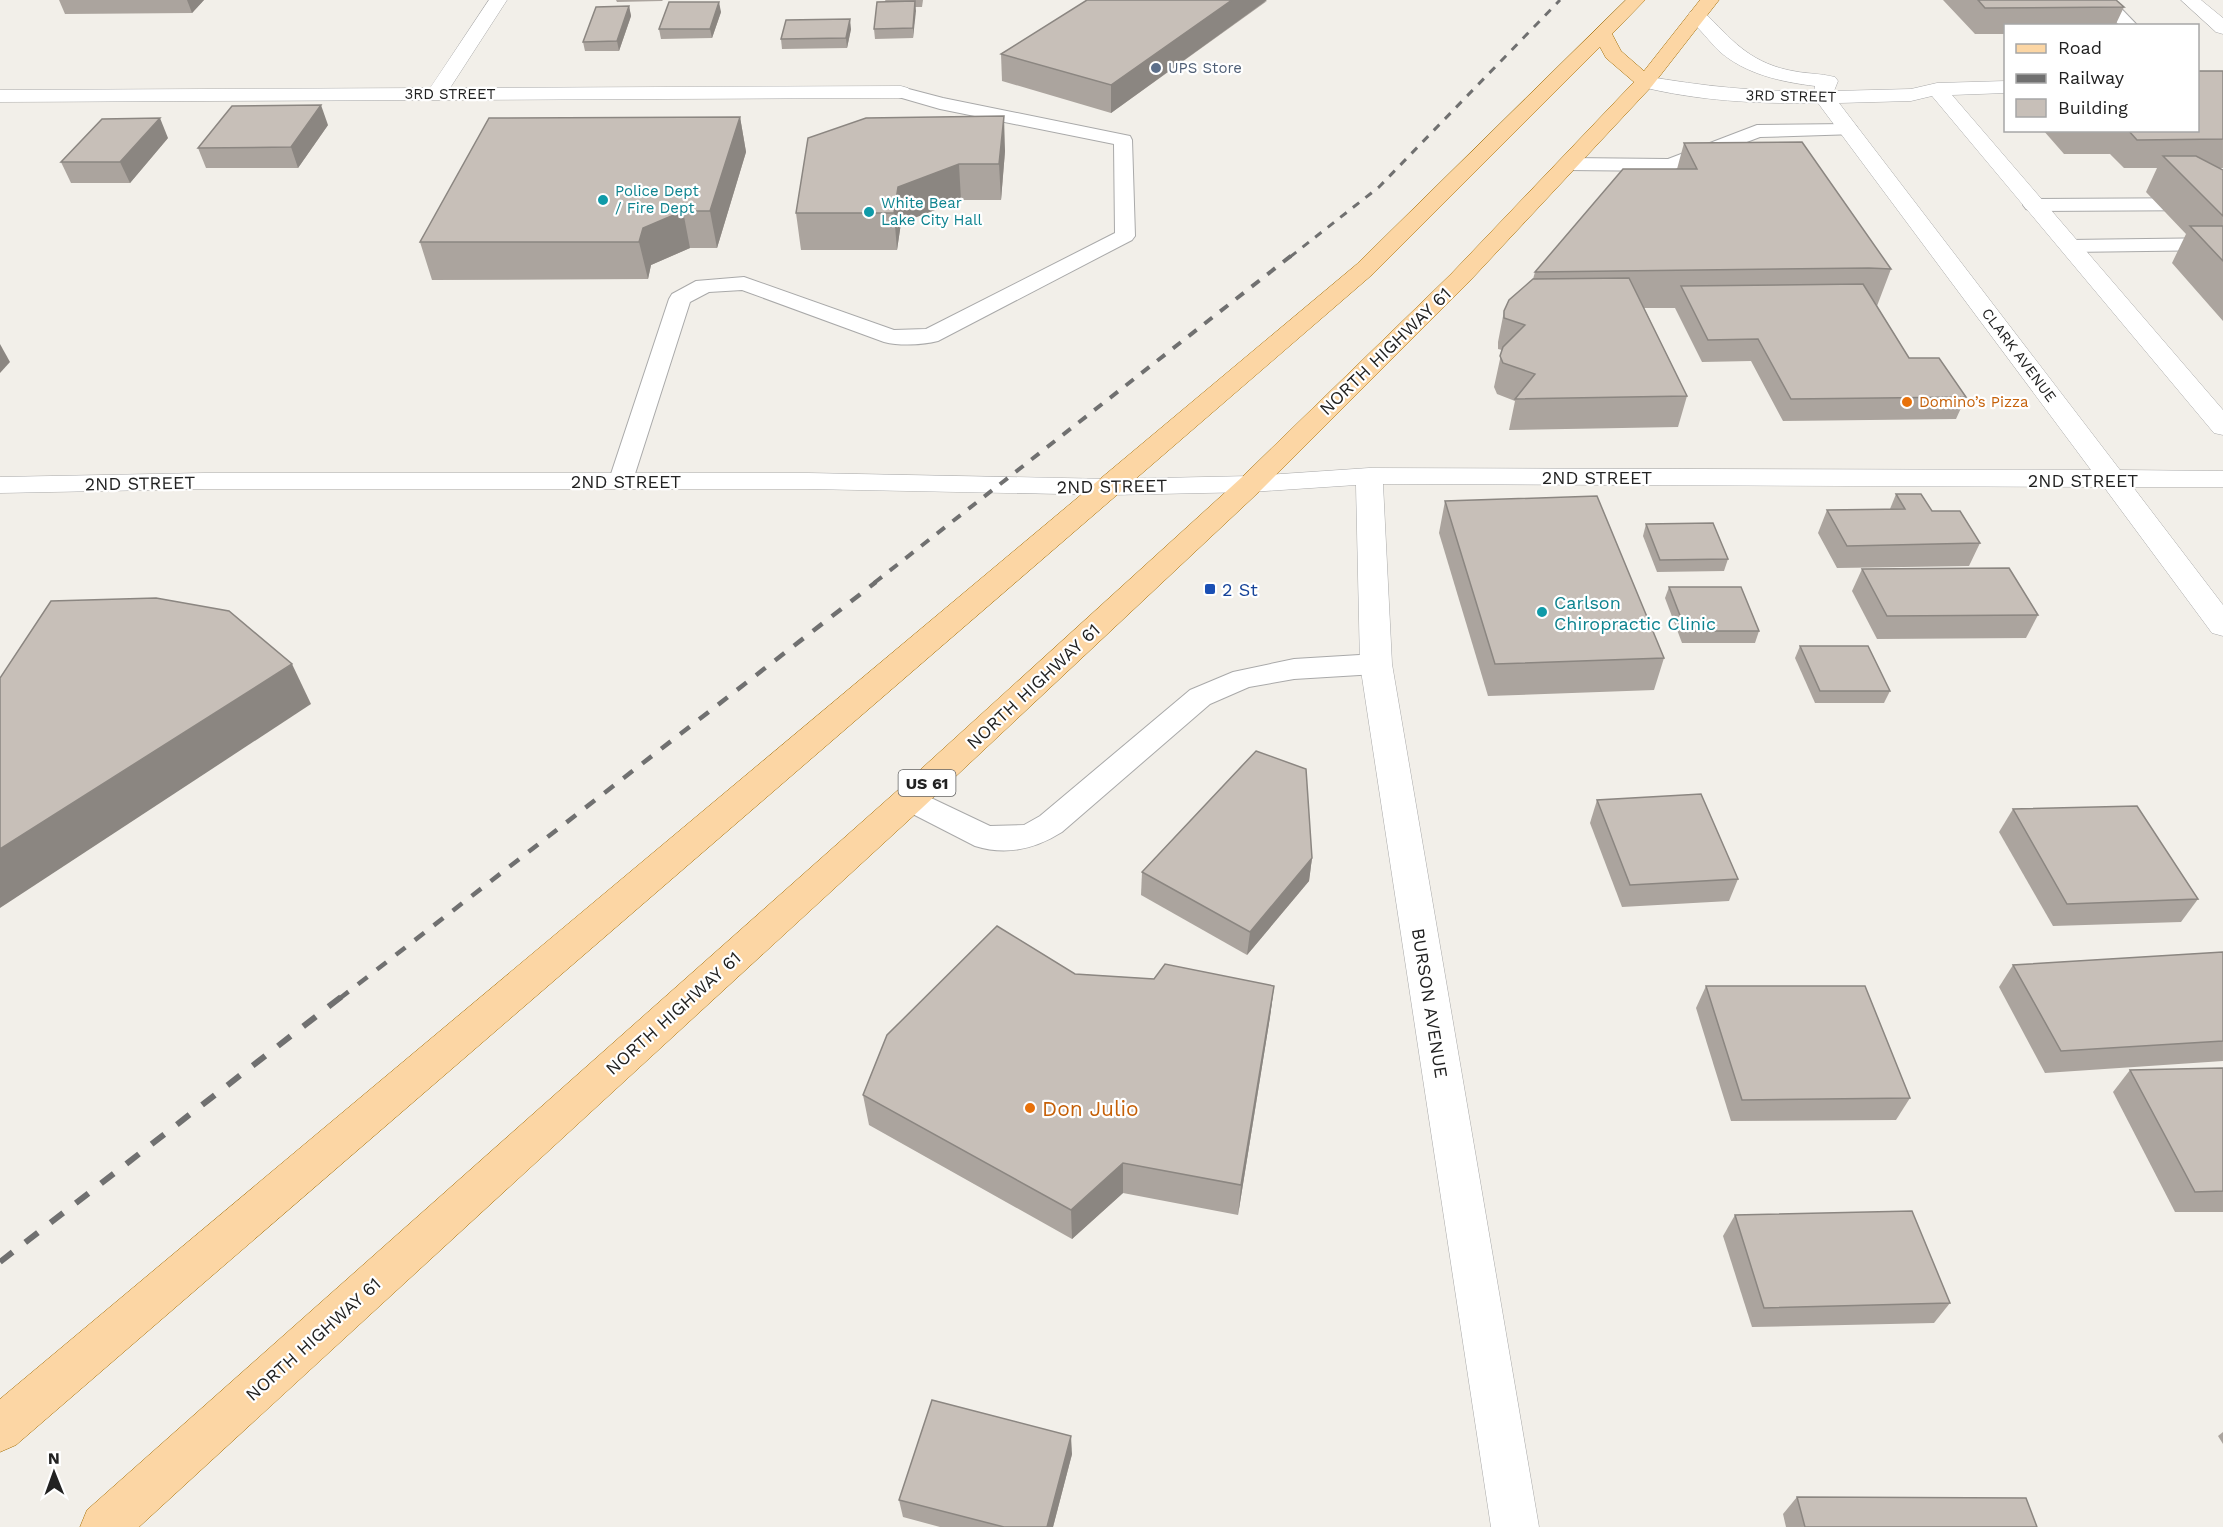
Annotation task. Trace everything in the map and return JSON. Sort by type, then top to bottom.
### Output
[{"type":"main road","points":[[0,1429],[1365,269],[1636,0]]},
{"type":"main road","name":"NORTH HIGHWAY 61","points":[[104,1527],[910,799],[1251,484],[1459,279],[1645,82],[1704,8]]},
{"type":"main road","points":[[1602,33],[1614,54],[1645,82]]},
{"type":"street","points":[[436,94],[498,0]]},
{"type":"street","points":[[2190,0],[2223,27]]},
{"type":"street","name":"3RD STREET","points":[[1704,8],[1729,50],[1747,62],[1824,89]]},
{"type":"street","name":"3RD STREET","points":[[1645,82],[1700,92],[1769,98],[1824,89],[1911,95],[1937,88],[2004,87]]},
{"type":"street","points":[[1937,88],[2033,205],[2223,427]]},
{"type":"street","name":"CLARK AVENUE","points":[[1824,89],[1849,130],[2223,626]]},
{"type":"street","name":"3RD STREET","points":[[0,96],[901,92]]},
{"type":"street","name":"2ND STREET","points":[[0,485],[204,481],[621,480],[1111,487],[1251,484],[1369,476],[2223,479]]},
{"type":"street","name":"BURSON AVENUE","points":[[1369,476],[1376,664],[1515,1527]]},
{"type":"lane","points":[[2103,0],[2128,24]]},
{"type":"lane","points":[[621,480],[680,299],[704,286],[744,283],[892,337],[930,336],[1125,236],[1123,140],[939,103],[901,92]]},
{"type":"lane","points":[[1568,164],[1670,165],[1756,131],[1849,130]]},
{"type":"lane","points":[[2033,205],[2223,204]]},
{"type":"lane","points":[[2068,246],[2223,244]]},
{"type":"lane","points":[[910,799],[986,838],[1029,837],[1051,824],[1200,697],[1243,679],[1294,669],[1376,664]]},
{"type":"building","points":[[1087,0],[1232,0],[1111,85],[1001,54]]},
{"type":"building","points":[[1978,0],[2116,0],[2124,7],[1985,8]]},
{"type":"building","points":[[915,1],[913,28],[874,29],[877,2]]},
{"type":"building","points":[[669,2],[719,2],[710,29],[659,29]]},
{"type":"building","points":[[629,6],[617,41],[583,42],[596,7]]},
{"type":"building","points":[[850,19],[846,38],[781,39],[786,20]]},
{"type":"building","points":[[2199,71],[2223,71],[2223,139],[2137,140],[2130,132],[2199,132]]},
{"type":"building","points":[[321,105],[291,147],[198,148],[232,106]]},
{"type":"building","points":[[1004,116],[999,164],[959,164],[898,187],[894,213],[796,213],[808,138],[866,118]]},
{"type":"building","name":"Police Dept / Fire Dept","points":[[740,117],[710,211],[683,211],[643,228],[639,242],[420,242],[489,118]]},
{"type":"building","points":[[160,118],[120,162],[61,162],[102,119]]},
{"type":"building","points":[[1802,142],[1891,269],[1535,272],[1623,169],[1697,169],[1684,143]]},
{"type":"building","points":[[2163,156],[2196,156],[2223,170],[2223,216]]},
{"type":"building","points":[[2190,226],[2223,226],[2223,261]]},
{"type":"building","points":[[1629,278],[1687,396],[1515,399],[1535,374],[1503,363],[1500,356],[1503,347],[1525,325],[1504,318],[1504,311],[1509,300],[1533,279]]},
{"type":"building","points":[[1863,284],[1909,358],[1939,358],[1966,397],[1791,399],[1758,339],[1708,340],[1681,286]]},
{"type":"building","points":[[1896,494],[1921,494],[1932,511],[1960,511],[1980,543],[1847,546],[1827,510],[1905,509]]},
{"type":"building","name":"Carlson Chiropractic Clinic","points":[[1597,496],[1664,658],[1495,664],[1445,501]]},
{"type":"building","points":[[1713,523],[1728,559],[1660,560],[1646,524]]},
{"type":"building","points":[[2009,568],[2038,615],[1887,616],[1862,569]]},
{"type":"building","points":[[1669,587],[1741,587],[1759,631],[1686,631]]},
{"type":"building","points":[[156,598],[229,611],[292,664],[0,849],[0,678],[51,601]]},
{"type":"building","points":[[1800,646],[1868,646],[1890,691],[1820,691]]},
{"type":"building","points":[[1256,751],[1306,769],[1312,858],[1250,932],[1142,872]]},
{"type":"building","points":[[1701,794],[1738,879],[1630,885],[1597,800]]},
{"type":"building","points":[[2137,806],[2198,899],[2067,904],[2013,809]]},
{"type":"building","points":[[997,926],[1075,974],[1154,979],[1165,964],[1274,986],[1241,1185],[1123,1163],[1071,1210],[863,1095],[887,1035]]},
{"type":"building","points":[[2223,952],[2223,1041],[2061,1051],[2013,965]]},
{"type":"building","points":[[1706,986],[1865,986],[1910,1098],[1742,1100]]},
{"type":"building","points":[[2223,1068],[2223,1191],[2195,1192],[2130,1070]]},
{"type":"building","points":[[1912,1211],[1950,1303],[1764,1308],[1735,1215]]},
{"type":"building","points":[[932,1400],[1071,1436],[1047,1527],[1004,1527],[899,1500]]},
{"type":"building","points":[[1797,1497],[2026,1498],[2037,1527],[1805,1527]]},
{"type":"railway","points":[[1290,257],[1379,187],[1560,0]]},
{"type":"railway","points":[[874,583],[1292,255]]},
{"type":"railway","points":[[339,999],[876,582]]},
{"type":"railway","points":[[0,1262],[341,997]]},
{"type":"place","name":"UPS Store","points":[[1156,68]]},
{"type":"place","name":"Police Dept / Fire Dept","points":[[603,200]]},
{"type":"place","name":"White Bear Lake City Hall","points":[[869,212]]},
{"type":"place","name":"Domino’s Pizza","points":[[1907,402]]},
{"type":"place","name":"2 St","points":[[1210,589]]},
{"type":"place","name":"Carlson Chiropractic Clinic","points":[[1542,612]]},
{"type":"place","name":"Don Julio","points":[[1030,1108]]}]
